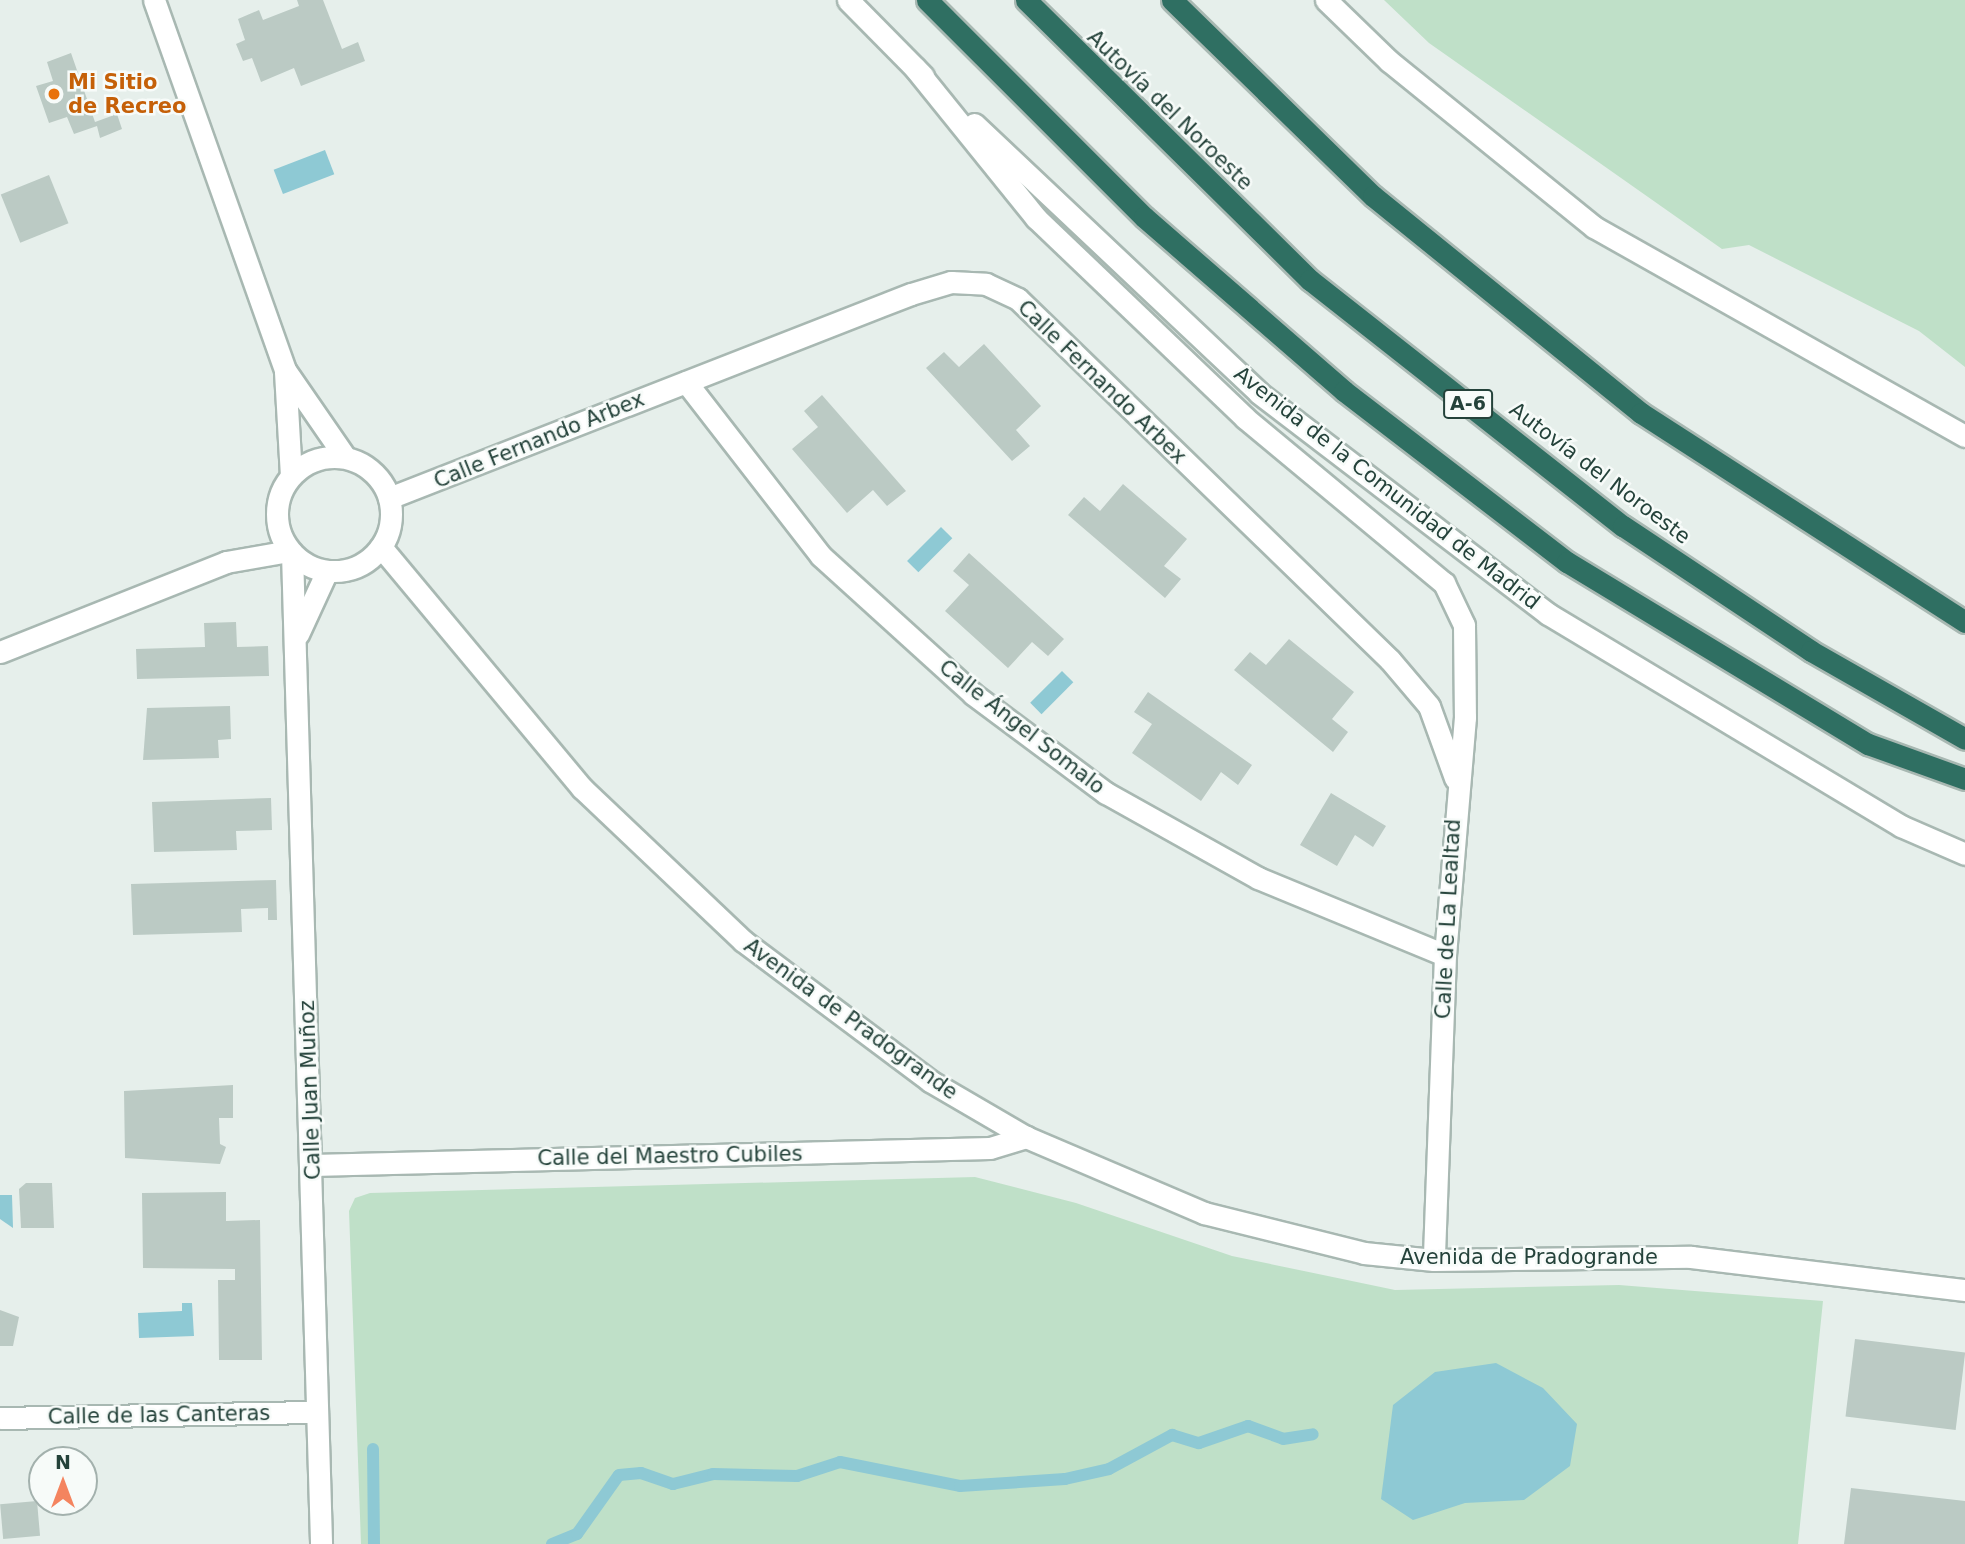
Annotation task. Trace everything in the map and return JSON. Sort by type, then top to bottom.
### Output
[{"type":"highway","points":[[927,0],[1144,217],[1344,391],[1567,562],[1868,744],[1965,779]]},
{"type":"highway","name":"Autovía del Noroeste","points":[[1026,0],[1321,288],[1623,526],[1811,651],[1965,739]]},
{"type":"highway","points":[[1172,0],[1373,196],[1641,412],[1965,622]]},
{"type":"street","points":[[0,652],[226,562],[291,552],[327,571],[366,561],[381,547],[390,524],[389,498],[373,472],[345,457],[285,370],[154,0]]},
{"type":"street","name":"Avenida de la Comunidad de Madrid","points":[[848,0],[915,68],[1259,393],[1548,614],[1901,826],[1965,854]]},
{"type":"street","points":[[1326,0],[1389,61],[1594,227],[1965,436]]},
{"type":"street","name":"Calle de La Lealtad","points":[[915,68],[1035,218],[1245,418],[1444,583],[1464,625],[1465,717],[1456,779],[1445,955],[1434,1260]]},
{"type":"street","name":"Calle Fernando Arbex","points":[[389,498],[951,282],[986,284],[1018,299],[1390,660],[1429,706],[1456,779]]},
{"type":"street","points":[[285,370],[291,475]]},
{"type":"street","name":"Calle Ángel Somalo","points":[[686,382],[821,556],[973,694],[1106,793],[1246,872],[1445,955]]},
{"type":"street","points":[[291,552],[276,504],[291,475],[316,459],[345,457]]},
{"type":"street","name":"Avenida de Pradogrande","points":[[381,547],[582,788],[743,941],[930,1081],[1026,1137],[1204,1213],[1364,1253],[1434,1260],[1691,1258],[1965,1290]]},
{"type":"street","name":"Calle Juan Muñoz","points":[[291,552],[297,636],[321,1544]]},
{"type":"street","name":"Calle Juan Muñoz","points":[[297,636],[327,571]]},
{"type":"street","name":"Calle del Maestro Cubiles","points":[[312,1165],[989,1148],[1026,1137]]},
{"type":"street","name":"Calle de las Canteras","points":[[0,1418],[317,1412]]},
{"type":"green space","points":[[1384,0],[1965,0],[1965,367],[1919,331],[1749,245],[1722,249],[1429,43]]},
{"type":"green space","points":[[975,1177],[1076,1203],[1232,1256],[1395,1290],[1619,1285],[1823,1301],[1798,1544],[361,1544],[349,1211],[355,1198],[370,1193]]},
{"type":"water","points":[[325,150],[334,174],[283,194],[274,170]]},
{"type":"water","points":[[941,527],[952,538],[918,572],[907,561]]},
{"type":"water","points":[[1062,671],[1073,682],[1041,714],[1030,703]]},
{"type":"water","points":[[0,1195],[12,1195],[13,1228],[0,1219]]},
{"type":"water","points":[[182,1303],[192,1303],[194,1336],[139,1338],[138,1313],[182,1311]]},
{"type":"water","points":[[1496,1363],[1543,1388],[1577,1424],[1570,1466],[1524,1500],[1465,1503],[1413,1520],[1381,1499],[1393,1405],[1435,1372]]},
{"type":"building","points":[[297,0],[323,0],[342,49],[358,42],[365,61],[301,86],[294,68],[261,82],[252,58],[243,61],[236,44],[245,40],[238,19],[259,10],[263,20],[299,6]]},
{"type":"building","points":[[71,53],[95,122],[117,114],[122,129],[100,138],[97,126],[74,134],[67,117],[49,123],[36,86],[53,81],[47,62]]},
{"type":"building","points":[[49,175],[68,223],[20,243],[1,194]]},
{"type":"building","points":[[984,344],[1041,406],[1016,430],[1030,446],[1012,461],[926,368],[944,352],[959,367]]},
{"type":"building","points":[[822,395],[906,491],[887,506],[873,490],[847,513],[792,449],[818,427],[804,411]]},
{"type":"building","points":[[1123,484],[1187,539],[1164,566],[1181,579],[1165,598],[1068,515],[1084,497],[1100,511]]},
{"type":"building","points":[[969,553],[1064,639],[1048,656],[1032,642],[1008,668],[945,611],[969,585],[953,571]]},
{"type":"building","points":[[236,622],[237,647],[268,646],[269,676],[137,679],[136,649],[205,647],[204,623]]},
{"type":"building","points":[[1289,639],[1354,692],[1332,719],[1348,732],[1333,752],[1234,670],[1250,652],[1266,665]]},
{"type":"building","points":[[1148,692],[1252,765],[1238,785],[1221,772],[1201,801],[1132,753],[1152,724],[1134,712]]},
{"type":"building","points":[[230,706],[231,739],[218,740],[219,758],[143,760],[147,708]]},
{"type":"building","points":[[1331,793],[1386,826],[1373,847],[1355,835],[1337,866],[1300,845]]},
{"type":"building","points":[[271,798],[272,830],[236,831],[237,850],[154,852],[152,802]]},
{"type":"building","points":[[276,880],[277,920],[268,920],[268,908],[241,909],[242,932],[133,935],[131,884]]},
{"type":"building","points":[[233,1085],[233,1118],[219,1118],[220,1144],[226,1147],[220,1164],[125,1158],[124,1091]]},
{"type":"building","points":[[26,1183],[52,1183],[54,1228],[21,1228],[19,1189]]},
{"type":"building","points":[[226,1192],[226,1221],[260,1220],[262,1360],[219,1360],[218,1280],[235,1280],[235,1269],[143,1268],[142,1193]]},
{"type":"building","points":[[0,1310],[19,1317],[13,1346],[0,1346]]},
{"type":"building","points":[[1855,1339],[1965,1353],[1956,1430],[1845,1416]]},
{"type":"building","points":[[1851,1488],[1965,1501],[1965,1544],[1844,1544]]},
{"type":"building","points":[[28,1502],[28,1516],[38,1516],[40,1536],[3,1539],[0,1504]]},
{"type":"waterway","points":[[552,1544],[577,1534],[619,1475],[641,1473],[673,1484],[713,1474],[797,1476],[840,1462],[960,1486],[1065,1479],[1109,1469],[1172,1435],[1199,1443],[1248,1426],[1283,1439],[1313,1434]]},
{"type":"waterway","points":[[373,1449],[374,1544]]},
{"type":"place","name":"Mi Sitio de Recreo","points":[[54,94]]}]
